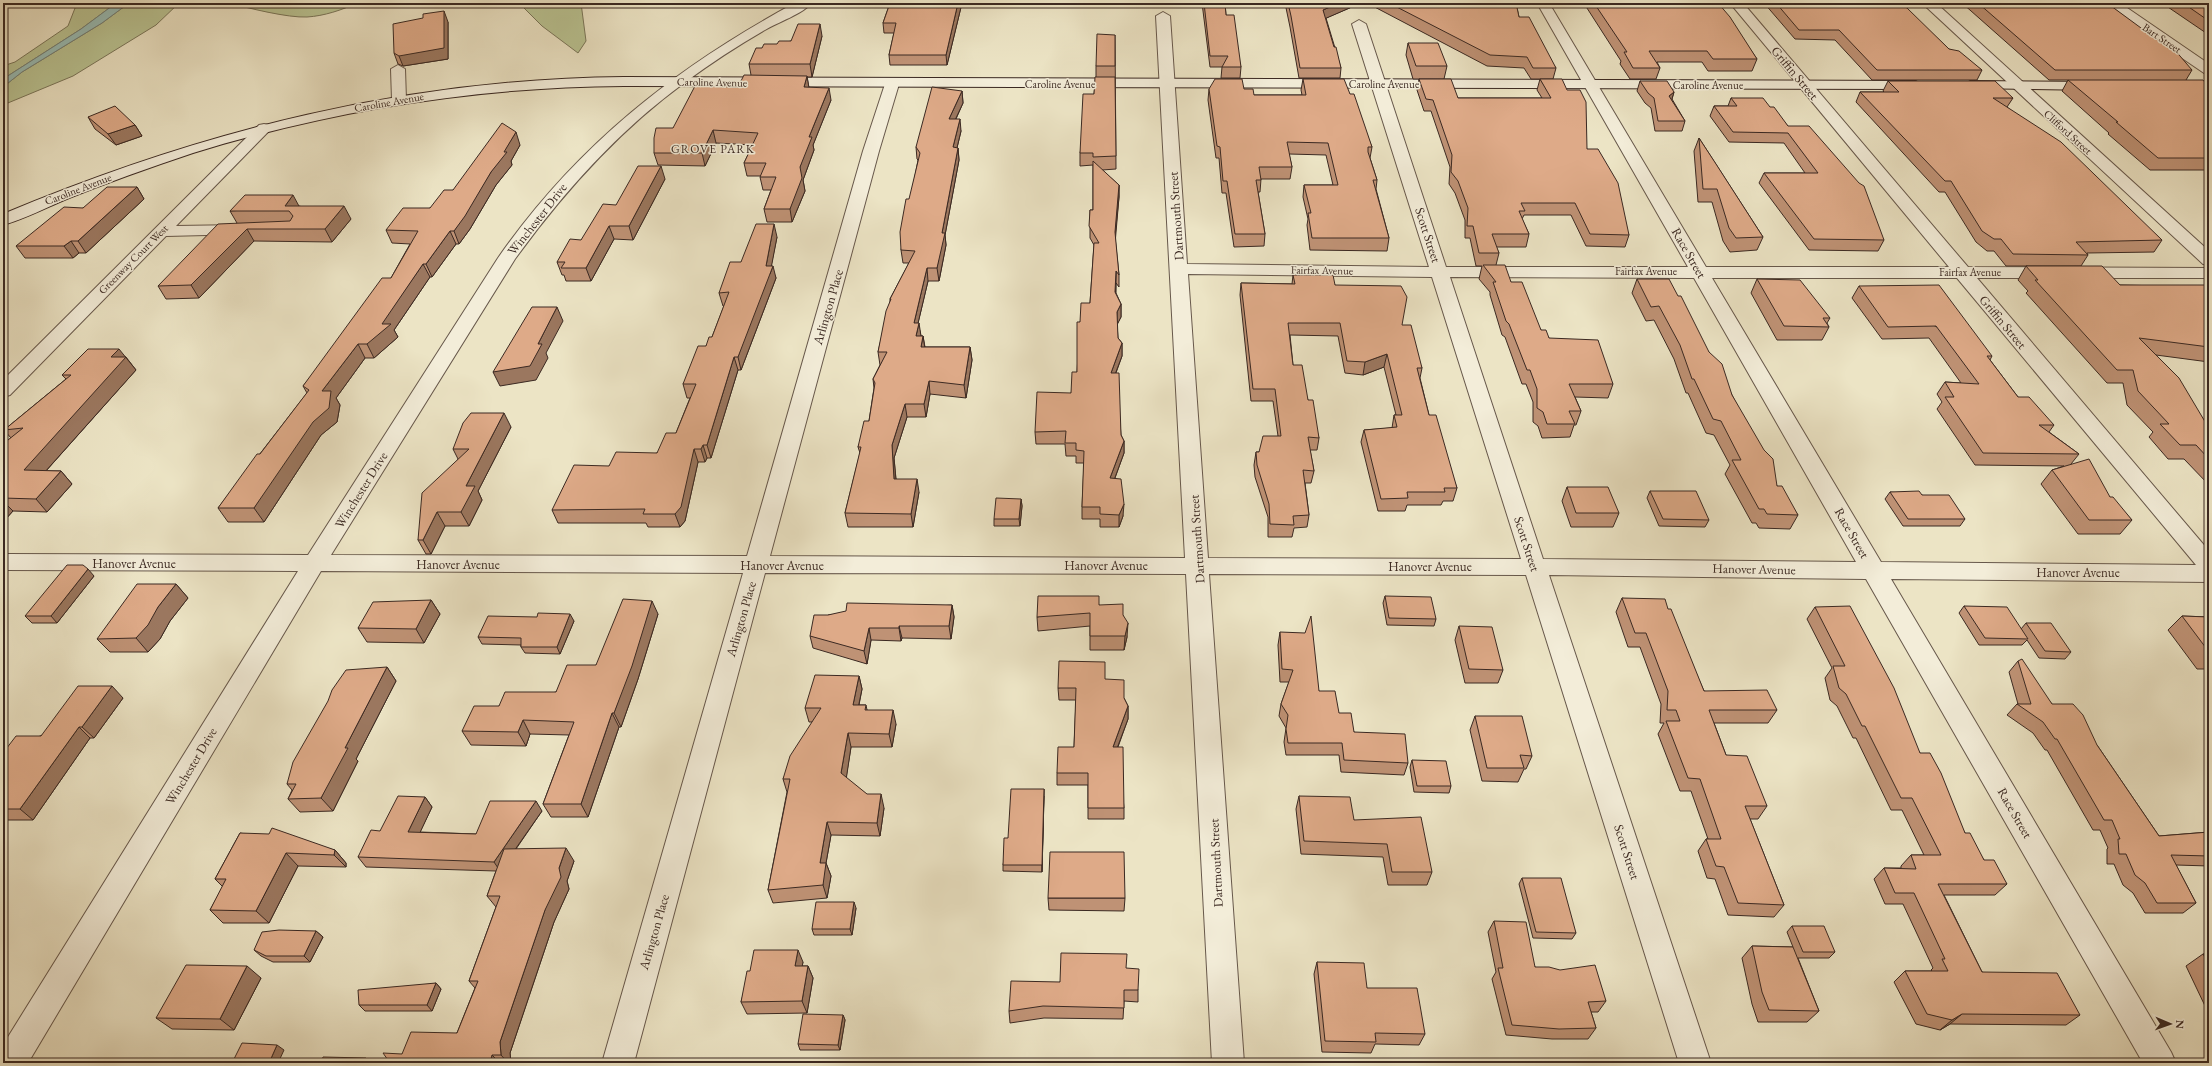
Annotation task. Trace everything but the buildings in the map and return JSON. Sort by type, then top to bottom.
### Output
[{"type":"street","name":"Winchester Drive","points":[[10,1063],[314,564],[506,258],[532,221],[561,187],[605,141],[675,82],[714,54],[805,3]]},
{"type":"street","name":"Race Street","points":[[1543,3],[2160,1063]]},
{"type":"street","name":"Griffin Street","points":[[1736,3],[2209,566]]},
{"type":"street","name":"Clifford Street","points":[[1928,3],[2209,260]]},
{"type":"street","name":"Bart Street","points":[[2116,6],[2209,70]]},
{"type":"street","name":"Dartmouth Street","points":[[1163,16],[1180,269],[1228,1063]]},
{"type":"street","name":"Scott Street","points":[[1359,24],[1695,1063]]},
{"type":"street","points":[[398,69],[399,100]]},
{"type":"street","name":"Caroline Avenue","points":[[3,220],[78,188],[142,165],[264,128],[399,100],[456,92],[556,82],[614,80],[892,84],[1931,85]]},
{"type":"street","name":"Arlington Place","points":[[618,1063],[756,564],[892,84]]},
{"type":"street","points":[[1955,85],[2113,86]]},
{"type":"street","name":"Greenway Court West","points":[[3,391],[264,128]]},
{"type":"street","points":[[162,231],[260,230]]},
{"type":"street","name":"Fairfax Avenue","points":[[1180,269],[1440,272],[1700,271],[2209,273]]},
{"type":"street","name":"Hanover Avenue","points":[[3,562],[314,564],[1198,565],[2209,574]]},
{"type":"green space","points":[[3,3],[77,3],[3,5]]},
{"type":"green space","points":[[77,3],[116,3],[81,29],[3,79],[3,66],[15,62],[68,26]]},
{"type":"green space","points":[[129,3],[179,3],[156,25],[73,76],[3,105],[3,87],[22,72],[102,23]]},
{"type":"green space","points":[[229,3],[357,3],[333,12],[299,17],[257,10]]},
{"type":"green space","points":[[519,3],[581,3],[586,41],[578,53],[542,26]]},
{"type":"water","points":[[116,3],[129,3],[102,23],[22,72],[3,87],[3,79],[81,29]]},
{"type":"district","name":"GROVE PARK","points":[[713,149]]}]
